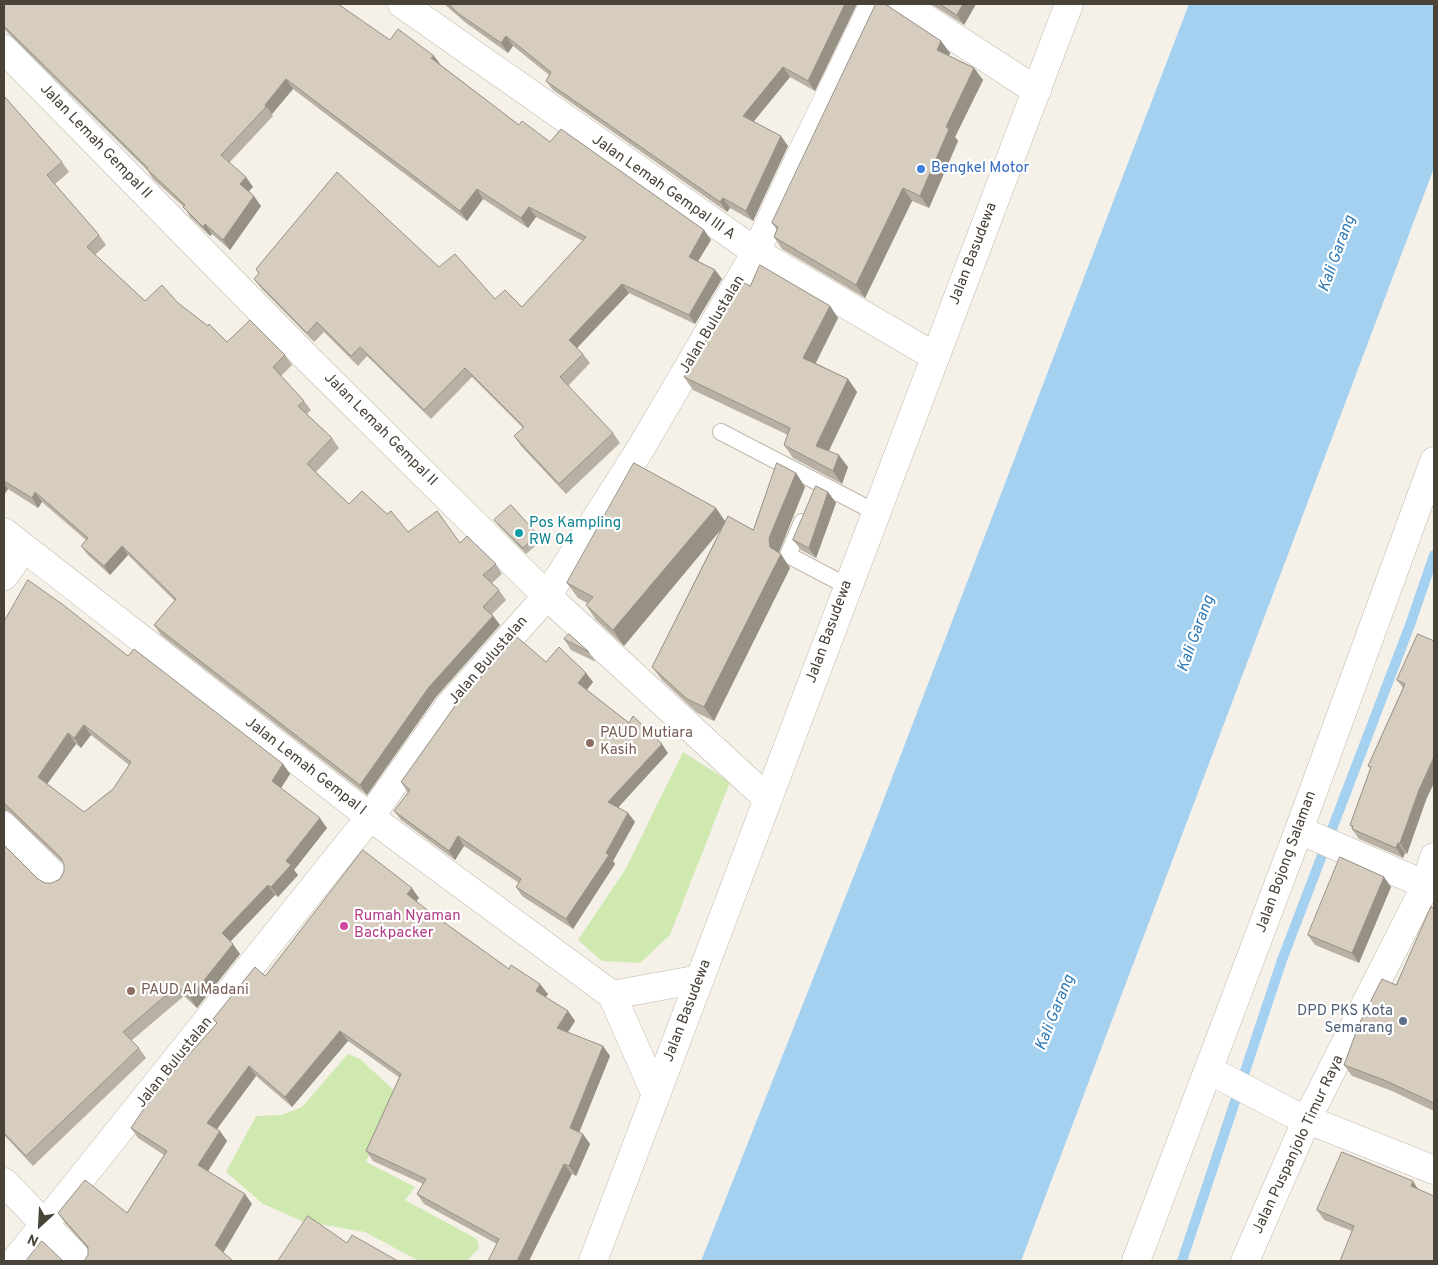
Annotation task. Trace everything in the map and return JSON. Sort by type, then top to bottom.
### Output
[{"type":"street","name":"Jalan Lemah Gempal III A","points":[[402,4],[756,252],[934,356]]},
{"type":"street","name":"Jalan Bulustalan","points":[[15,1261],[370,817],[449,706],[547,596],[639,451],[756,252],[874,4]]},
{"type":"street","points":[[903,4],[1037,91]]},
{"type":"street","name":"Jalan Basudewa","points":[[593,1261],[934,356],[1069,4]]},
{"type":"street","name":"Jalan Lemah Gempal II","points":[[4,48],[308,359],[547,596],[768,799]]},
{"type":"street","name":"Jalan Bojong Salaman","points":[[1136,1261],[1209,1070],[1307,834],[1434,462]]},
{"type":"street","points":[[4,576],[14,540]]},
{"type":"street","name":"Jalan Lemah Gempal I","points":[[14,540],[370,817],[612,995],[656,1095]]},
{"type":"street","points":[[4,826],[56,878]]},
{"type":"street","points":[[1307,834],[1422,883]]},
{"type":"street","name":"Jalan Puspanjolo Timur Raya","points":[[1245,1261],[1299,1116],[1434,857]]},
{"type":"street","points":[[612,995],[700,978]]},
{"type":"street","points":[[1209,1070],[1299,1116],[1434,1170]]},
{"type":"street","points":[[4,1182],[80,1261]]},
{"type":"lane","points":[[721,432],[875,512]]},
{"type":"lane","points":[[818,482],[788,555],[847,586]]},
{"type":"green space","points":[[683,752],[730,782],[670,935],[640,963],[602,961],[578,940],[625,870]]},
{"type":"green space","points":[[348,1054],[360,1059],[397,1093],[366,1162],[415,1187],[405,1200],[477,1239],[479,1248],[467,1261],[419,1261],[365,1232],[302,1221],[263,1204],[226,1172],[256,1116],[281,1115],[302,1107]]},
{"type":"water","name":"Kali Garang","points":[[1189,4],[1434,4],[1434,168],[1021,1261],[701,1261],[870,835]]},
{"type":"building","points":[[4,4],[338,4],[390,40],[398,29],[434,56],[431,58],[519,125],[522,121],[550,142],[561,129],[704,230],[689,257],[715,270],[689,315],[622,284],[569,340],[583,354],[560,377],[613,433],[559,484],[514,436],[524,427],[465,368],[424,410],[360,347],[351,356],[317,322],[307,333],[254,279],[259,273],[256,269],[337,172],[439,267],[455,254],[495,299],[505,290],[522,307],[586,237],[529,207],[521,218],[477,189],[460,211],[286,79],[265,105],[266,107],[221,155],[246,177],[240,184],[254,196],[223,240],[205,224],[203,227],[183,207],[185,205],[4,26]]},
{"type":"building","points":[[449,4],[845,4],[808,81],[783,67],[743,116],[781,136],[746,211],[723,198],[720,202],[546,81],[551,72],[506,36],[501,43],[459,14]]},
{"type":"building","points":[[876,4],[885,4],[941,41],[937,50],[974,68],[946,127],[949,129],[920,196],[903,188],[856,285],[774,237],[778,227],[772,223]]},
{"type":"building","points":[[940,4],[963,4],[957,15]]},
{"type":"building","points":[[4,96],[62,162],[47,175],[99,235],[87,247],[145,301],[162,285],[178,303],[208,326],[209,324],[227,342],[250,320],[285,355],[273,367],[304,401],[298,406],[332,438],[307,464],[349,504],[362,491],[387,514],[391,511],[408,532],[437,511],[460,543],[467,536],[496,564],[483,575],[499,590],[483,607],[493,616],[429,687],[360,785],[154,625],[176,599],[122,546],[104,566],[81,546],[88,538],[35,492],[32,498],[4,481]]},
{"type":"building","points":[[760,265],[830,306],[803,358],[848,379],[816,446],[839,455],[833,471],[784,445],[790,428],[684,377],[741,281],[750,286]]},
{"type":"building","points":[[634,463],[716,508],[613,630],[586,605],[593,597],[567,583]]},
{"type":"building","points":[[777,463],[796,473],[769,538],[770,547],[781,554],[704,707],[687,699],[652,667],[728,516],[753,530]]},
{"type":"building","points":[[816,486],[828,492],[809,548],[793,540]]},
{"type":"building","name":"Pos Kampling RW 04","points":[[511,505],[538,535],[523,548],[494,520]]},
{"type":"building","points":[[28,580],[128,656],[134,649],[283,764],[272,781],[320,818],[286,861],[291,865],[271,887],[268,885],[222,933],[233,944],[190,998],[177,986],[123,1032],[139,1048],[26,1156],[4,1133],[4,845],[38,879],[45,883],[52,883],[60,879],[64,871],[64,864],[60,857],[4,803],[4,622]],"holes":[[[84,725],[131,762],[113,789],[84,812],[38,777],[68,733],[74,738]]]},
{"type":"building","points":[[569,634],[589,652],[564,639]]},
{"type":"building","points":[[1418,634],[1434,641],[1434,757],[1419,790],[1400,843],[1398,843],[1396,848],[1352,829],[1353,826],[1350,825],[1371,767],[1368,766],[1405,684],[1397,680]]},
{"type":"building","points":[[517,637],[546,662],[559,647],[586,673],[578,683],[629,723],[633,716],[662,744],[608,802],[628,813],[606,853],[609,855],[566,919],[516,887],[521,879],[458,836],[449,851],[394,811],[410,790],[401,782],[455,706]]},
{"type":"building","points":[[363,850],[412,888],[407,894],[431,913],[509,969],[511,965],[540,984],[536,991],[568,1011],[557,1028],[603,1046],[570,1128],[583,1134],[569,1166],[564,1164],[517,1261],[488,1261],[499,1239],[417,1194],[426,1179],[366,1151],[401,1074],[340,1031],[285,1097],[249,1066],[207,1123],[220,1131],[198,1165],[245,1194],[215,1245],[233,1261],[84,1261],[88,1255],[88,1247],[58,1213],[85,1180],[127,1213],[167,1151],[131,1128],[153,1095],[217,1023],[213,1019],[255,967],[265,976]]},
{"type":"building","points":[[1340,857],[1384,877],[1352,953],[1308,935]]},
{"type":"building","points":[[1431,907],[1434,909],[1434,1103],[1384,1080],[1344,1065],[1359,1024],[1382,979],[1396,985]]},
{"type":"building","points":[[1342,1152],[1413,1181],[1411,1186],[1434,1196],[1434,1261],[1340,1261],[1354,1226],[1317,1210]]},
{"type":"building","points":[[308,1216],[347,1243],[352,1235],[398,1261],[278,1261]]},
{"type":"building","points":[[42,1241],[63,1261],[26,1261]]},
{"type":"waterway","points":[[1182,1261],[1282,960],[1410,625],[1434,555]]},
{"type":"place","name":"Bengkel Motor","points":[[921,169]]},
{"type":"place","name":"Pos Kampling RW 04","points":[[519,533]]},
{"type":"place","name":"PAUD Mutiara Kasih","points":[[590,743]]},
{"type":"place","name":"Rumah Nyaman Backpacker","points":[[344,926]]},
{"type":"place","name":"PAUD Al Madani","points":[[131,991]]},
{"type":"place","name":"DPD PKS Kota Semarang","points":[[1403,1021]]}]
